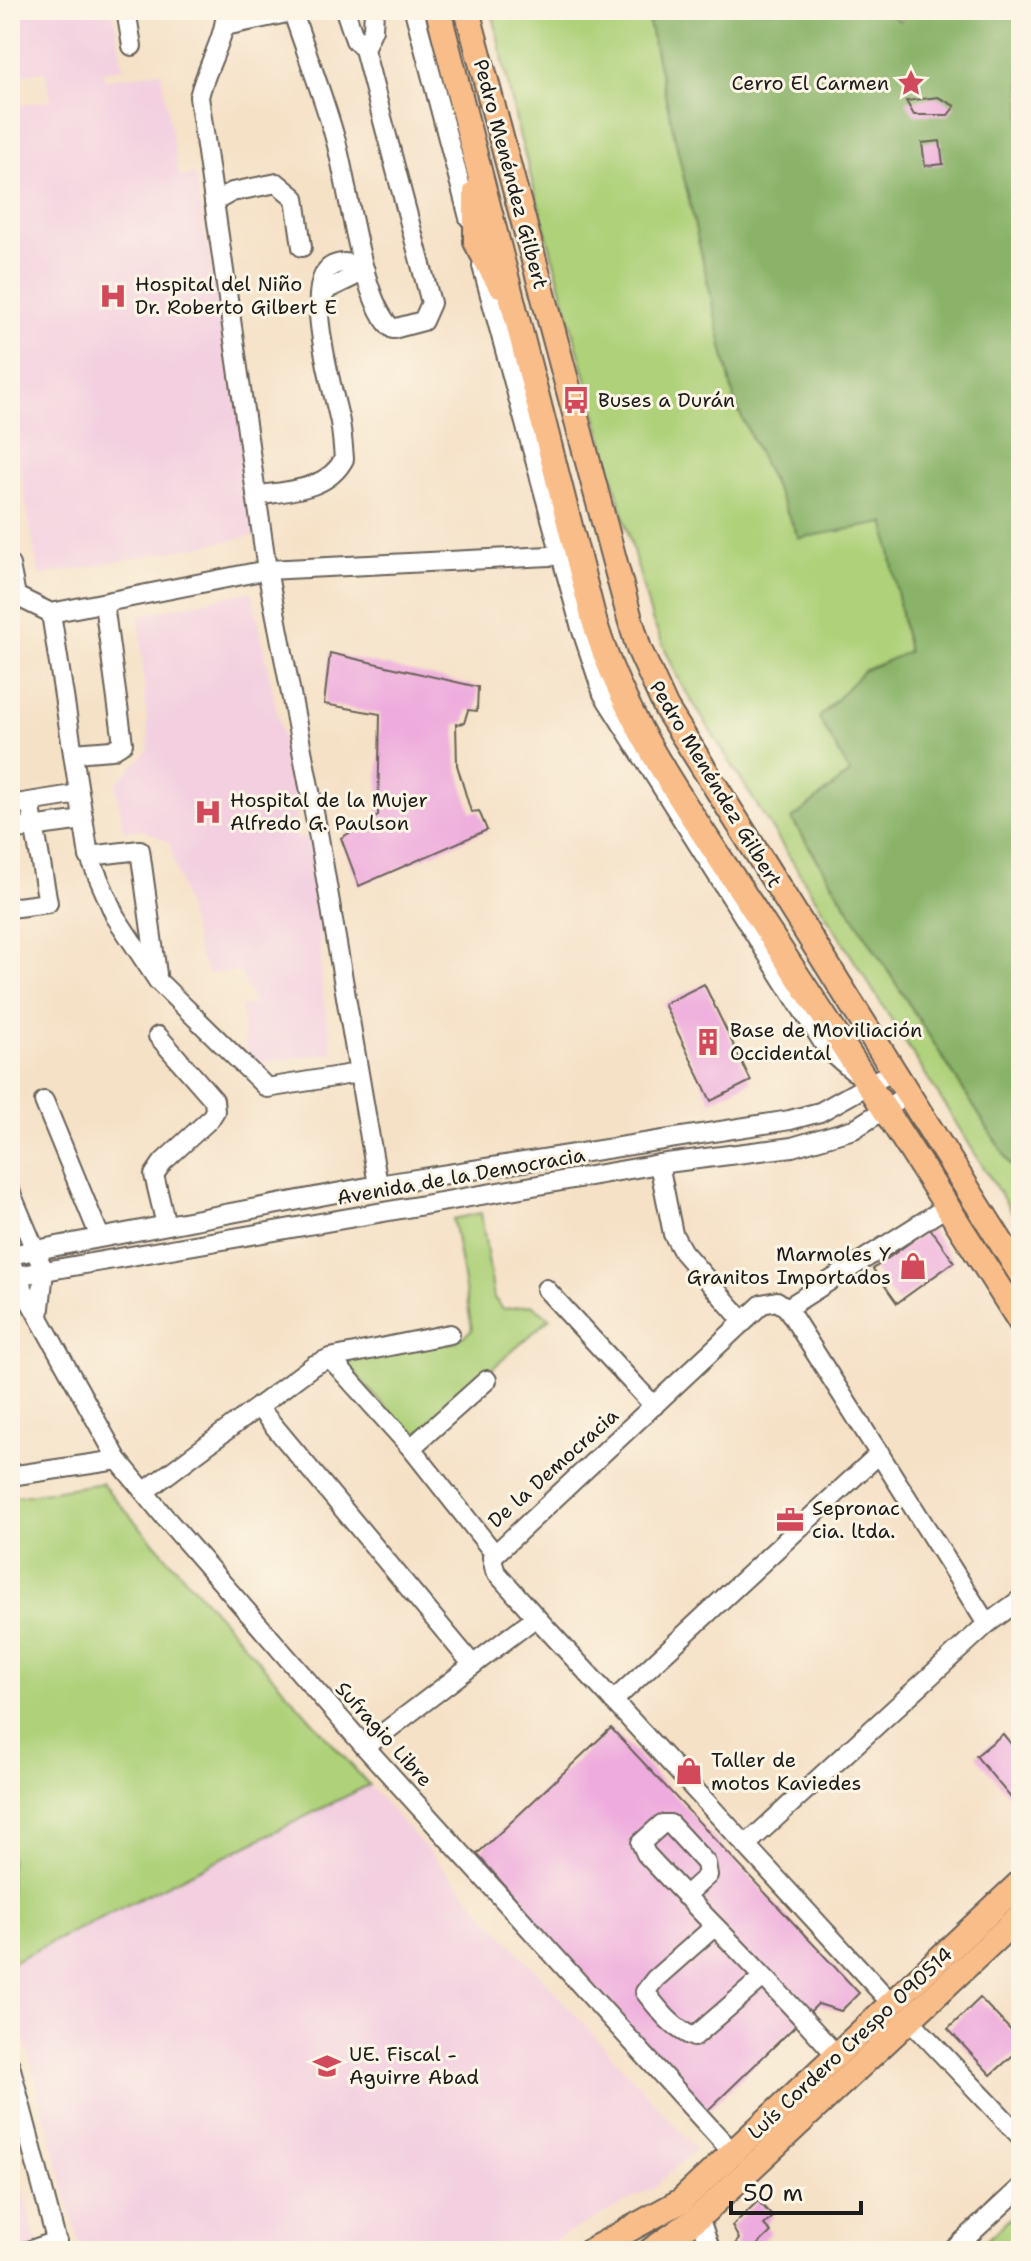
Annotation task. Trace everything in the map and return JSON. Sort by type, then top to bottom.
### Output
[{"type":"main road","name":"Pedro Menéndez Gilbert","points":[[438,10],[516,312],[569,555],[619,693],[643,736],[1021,1323]]},
{"type":"main road","name":"Pedro Menéndez Gilbert","points":[[467,10],[630,619],[650,676],[666,708],[1021,1274]]},
{"type":"main road","points":[[477,158],[476,242],[516,312]]},
{"type":"main road","points":[[595,624],[598,677]]},
{"type":"main road","points":[[989,1911],[1021,1874]]},
{"type":"main road","points":[[989,1911],[1021,1882]]},
{"type":"main road","name":"Luís Cordero Crespo 090514","points":[[590,2251],[681,2201],[835,2054],[900,2012],[989,1911]]},
{"type":"main road","points":[[650,2251],[699,2217],[900,2012],[1021,1915]]},
{"type":"street","points":[[126,10],[132,46]]},
{"type":"street","points":[[345,10],[355,40],[364,49],[431,303],[423,321],[393,329],[380,319],[365,271],[335,138],[292,11],[226,18],[204,74],[199,97],[267,570],[319,838],[378,1185]]},
{"type":"street","points":[[364,49],[373,29],[374,10]]},
{"type":"street","name":"Pedro Menéndez Gilbert","points":[[414,10],[476,242],[569,555],[598,677],[632,743],[827,1049],[870,1086]]},
{"type":"street","points":[[477,10],[498,127]]},
{"type":"street","points":[[214,202],[232,192],[277,183],[295,198],[302,247]]},
{"type":"street","points":[[256,496],[323,483],[337,472],[344,459],[319,327],[320,276],[327,267],[353,263],[365,271]]},
{"type":"street","points":[[10,565],[13,596],[51,613],[267,570],[569,555]]},
{"type":"street","points":[[73,753],[112,750],[123,743],[104,604]]},
{"type":"street","points":[[51,613],[89,856],[115,916],[158,981],[267,1088],[358,1073]]},
{"type":"street","points":[[10,805],[79,794]]},
{"type":"street","points":[[10,908],[48,903],[30,802]]},
{"type":"street","points":[[10,830],[83,820]]},
{"type":"street","points":[[89,856],[140,850],[158,981]]},
{"type":"street","points":[[158,1036],[214,1100],[215,1111],[163,1162],[154,1175],[166,1225]]},
{"type":"street","name":"Avenida de la Democracia","points":[[11,1267],[36,1250],[100,1237],[378,1185],[790,1120],[820,1112],[895,1070]]},
{"type":"street","name":"Avenida de la Democracia","points":[[11,1267],[44,1271],[659,1164],[824,1140],[854,1129],[910,1093]]},
{"type":"street","points":[[44,1101],[100,1237]]},
{"type":"street","points":[[659,1164],[673,1234],[683,1252],[744,1322]]},
{"type":"street","points":[[10,1191],[44,1271],[39,1317]]},
{"type":"street","points":[[948,1206],[787,1308],[987,1624]]},
{"type":"street","name":"Sufragio Libre","points":[[11,1267],[118,1460],[144,1492],[365,1747],[733,2153]]},
{"type":"street","points":[[546,1289],[654,1406]]},
{"type":"street","name":"De la Democracia","points":[[787,1308],[777,1301],[767,1302],[494,1553],[491,1562],[495,1571],[613,1701],[900,2012],[1021,2137]]},
{"type":"street","points":[[144,1492],[314,1365],[330,1358],[450,1334]]},
{"type":"street","points":[[330,1358],[411,1448],[494,1553]]},
{"type":"street","points":[[411,1448],[487,1380]]},
{"type":"street","points":[[259,1408],[473,1665]]},
{"type":"street","points":[[613,1701],[880,1453]]},
{"type":"street","points":[[10,1476],[118,1460]]},
{"type":"street","points":[[747,1844],[987,1624],[1021,1599]]},
{"type":"street","points":[[365,1747],[536,1617]]},
{"type":"street","points":[[685,1896],[835,2054]]},
{"type":"street","points":[[714,1927],[655,1979],[645,1992],[664,2016],[694,2037],[762,1978]]},
{"type":"street","points":[[10,2065],[58,2246],[28,2251]]},
{"type":"street","points":[[952,2251],[1021,2187]]},
{"type":"street","points":[[699,2217],[711,2251]]},
{"type":"shaded area","name":"Hospital del Niño Dr. Roberto Gilbert E","points":[[10,10],[113,10],[123,68],[103,71],[104,80],[161,71],[179,177],[195,175],[260,535],[39,576],[10,414],[10,107],[51,100],[45,71],[10,76]]},
{"type":"shaded area","name":"Hospital de la Mujer Alfredo G. Paulson","points":[[252,591],[294,794],[296,838],[316,839],[322,992],[333,1053],[247,1064],[241,1007],[254,1004],[240,972],[208,974],[198,952],[169,842],[144,830],[123,831],[116,784],[149,749],[139,615]]},
{"type":"shaded area","name":"UE. Fiscal - Aguirre Abad","points":[[369,1785],[696,2149],[654,2187],[534,2251],[81,2251],[10,1983],[10,1963]]},
{"type":"shaded area","points":[[10,2142],[39,2251],[10,2251]]},
{"type":"green space","points":[[492,10],[646,10],[735,403],[799,538],[885,522],[908,653],[863,672],[850,773],[792,820],[1021,1181],[1021,1227],[680,682],[652,620],[518,130]]},
{"type":"green space","name":"Cerro El Carmen","points":[[646,10],[883,10],[900,21],[907,10],[1021,10],[1021,1181],[792,819],[850,773],[819,718],[863,671],[908,652],[885,523],[799,538],[735,403]]},
{"type":"green space","points":[[481,1213],[494,1298],[503,1309],[533,1305],[550,1318],[413,1438],[342,1359],[455,1342],[472,1330],[453,1219]]},
{"type":"green space","points":[[101,1483],[369,1785],[10,1963],[10,1498]]},
{"type":"green space","points":[[1011,2217],[1021,2235],[1021,2251],[975,2251]]},
{"type":"building","points":[[938,97],[955,106],[948,115],[914,115],[906,101]]},
{"type":"building","points":[[940,141],[943,164],[925,166],[922,143]]},
{"type":"building","points":[[330,653],[478,687],[477,711],[468,710],[464,723],[456,724],[457,765],[471,812],[479,811],[487,830],[359,886],[341,838],[378,816],[380,714],[324,704]]},
{"type":"building","points":[[10,758],[19,797],[10,799]]},
{"type":"building","name":"Base de Moviliación Occidental","points":[[704,984],[751,1081],[711,1101],[664,1004]]},
{"type":"building","name":"Marmoles Y Granitos Importados","points":[[930,1228],[954,1262],[897,1303],[873,1269]]},
{"type":"building","points":[[611,1728],[859,1993],[841,2011],[818,2004],[704,2114],[477,1854]]},
{"type":"building","points":[[1003,1734],[1021,1756],[1021,1810],[976,1756]]},
{"type":"building","points":[[980,1998],[1021,2041],[1021,2048],[991,2075],[948,2029]]},
{"type":"building","points":[[758,2201],[773,2217],[764,2225],[771,2232],[751,2251],[736,2251],[741,2247],[735,2244],[739,2239],[732,2226]]},
{"type":"place","name":"Cerro El Carmen","points":[[911,83]]},
{"type":"place","name":"Hospital del Niño Dr. Roberto Gilbert E","points":[[113,296]]},
{"type":"place","name":"Buses a Durán","points":[[576,400]]},
{"type":"place","name":"Hospital de la Mujer Alfredo G. Paulson","points":[[208,812]]},
{"type":"place","name":"Base de Moviliación Occidental","points":[[708,1042]]},
{"type":"place","name":"Marmoles Y Granitos Importados","points":[[913,1266]]},
{"type":"place","name":"Sepronac cia. ltda.","points":[[790,1520]]},
{"type":"place","name":"Taller de motos Kaviedes","points":[[689,1771]]},
{"type":"place","name":"UE. Fiscal - Aguirre Abad","points":[[327,2066]]}]
